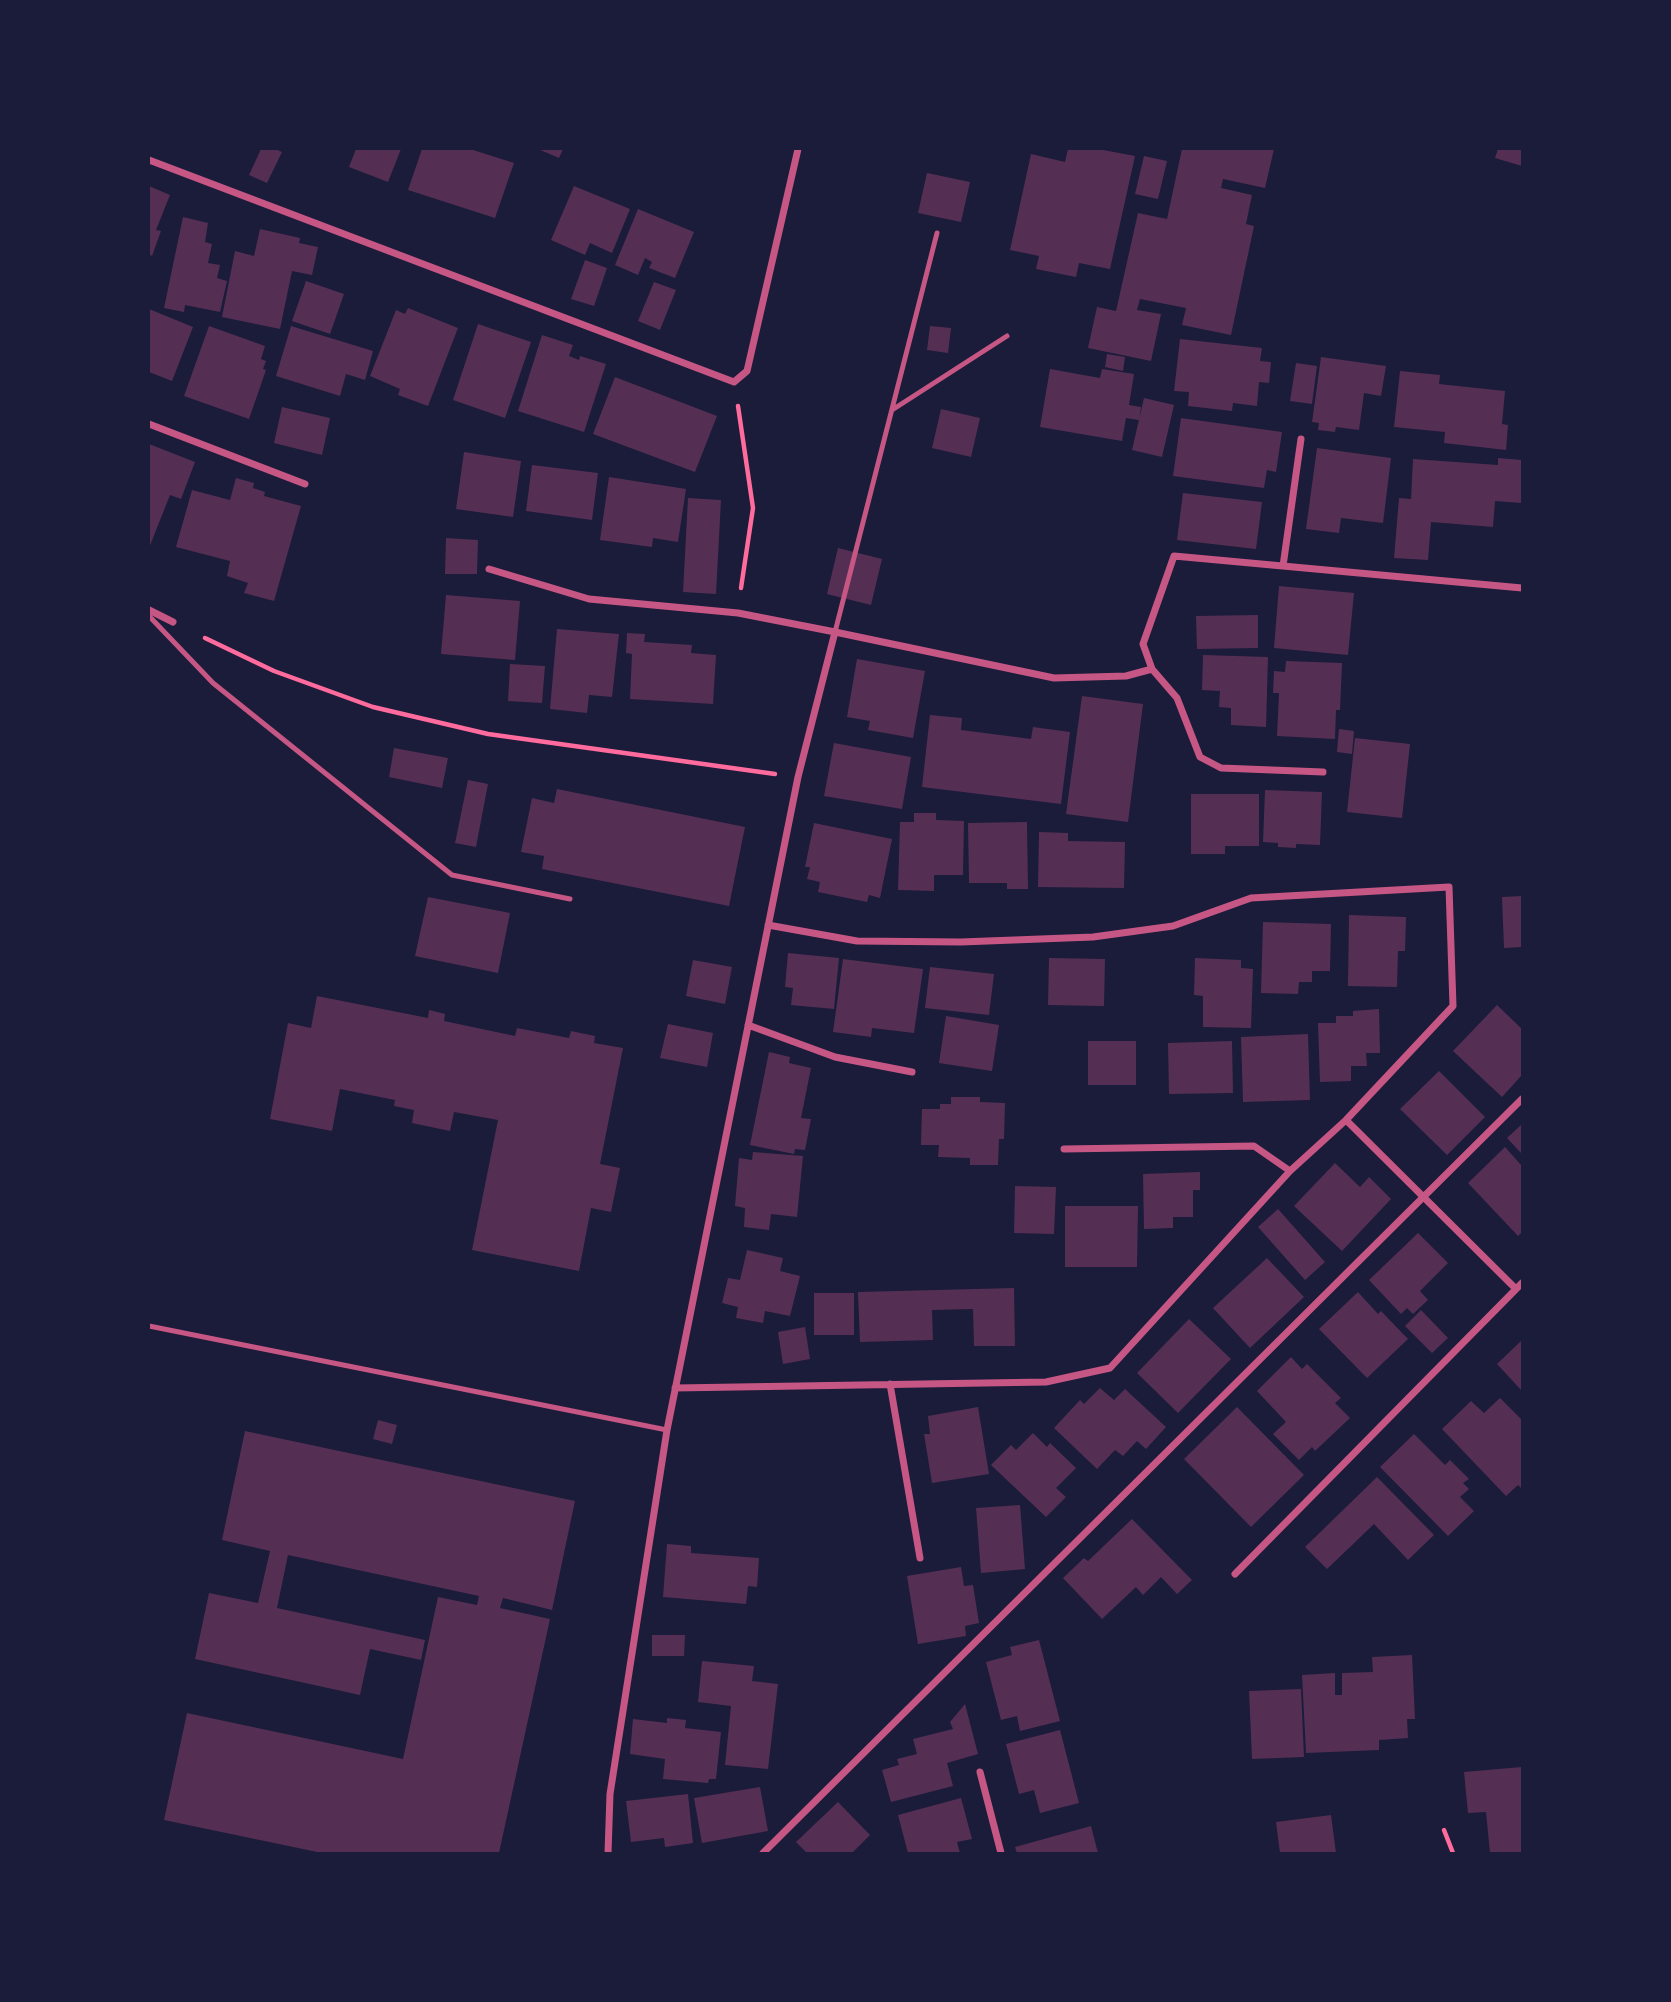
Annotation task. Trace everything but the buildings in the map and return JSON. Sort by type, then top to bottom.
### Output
[{"type":"street","points":[[149,160],[734,382],[747,371],[798,149]]},
{"type":"street","points":[[149,424],[305,484]]},
{"type":"street","points":[[1283,566],[1301,439]]},
{"type":"street","points":[[1324,772],[1221,768],[1200,757],[1177,698],[1152,668],[1143,644],[1174,556],[1522,588]]},
{"type":"street","points":[[489,569],[589,598],[738,613],[1054,678],[1126,676],[1152,668]]},
{"type":"street","points":[[149,610],[173,622]]},
{"type":"street","points":[[608,1853],[610,1794],[667,1430],[798,777],[835,632]]},
{"type":"street","points":[[675,1388],[1046,1382],[1110,1368],[1290,1171],[1346,1120],[1453,1006],[1449,887],[1251,898],[1173,926],[1093,937],[961,942],[857,941],[768,925]]},
{"type":"street","points":[[748,1026],[835,1057],[912,1072]]},
{"type":"street","points":[[763,1853],[1522,1099]]},
{"type":"street","points":[[1235,1574],[1519,1286],[1423,1197],[1346,1120]]},
{"type":"street","points":[[1064,1149],[1254,1146],[1290,1171]]},
{"type":"street","points":[[890,1384],[920,1558]]},
{"type":"street","points":[[979,1772],[1001,1853]]},
{"type":"lane","points":[[835,632],[937,233]]},
{"type":"lane","points":[[892,410],[1007,336]]},
{"type":"lane","points":[[149,616],[213,683],[452,875],[570,899]]},
{"type":"lane","points":[[149,1326],[667,1430]]},
{"type":"path","points":[[734,382],[753,508],[738,613]]},
{"type":"path","points":[[173,622],[274,671],[373,707],[488,734],[798,777]]},
{"type":"path","points":[[1444,1830],[1453,1853]]}]
